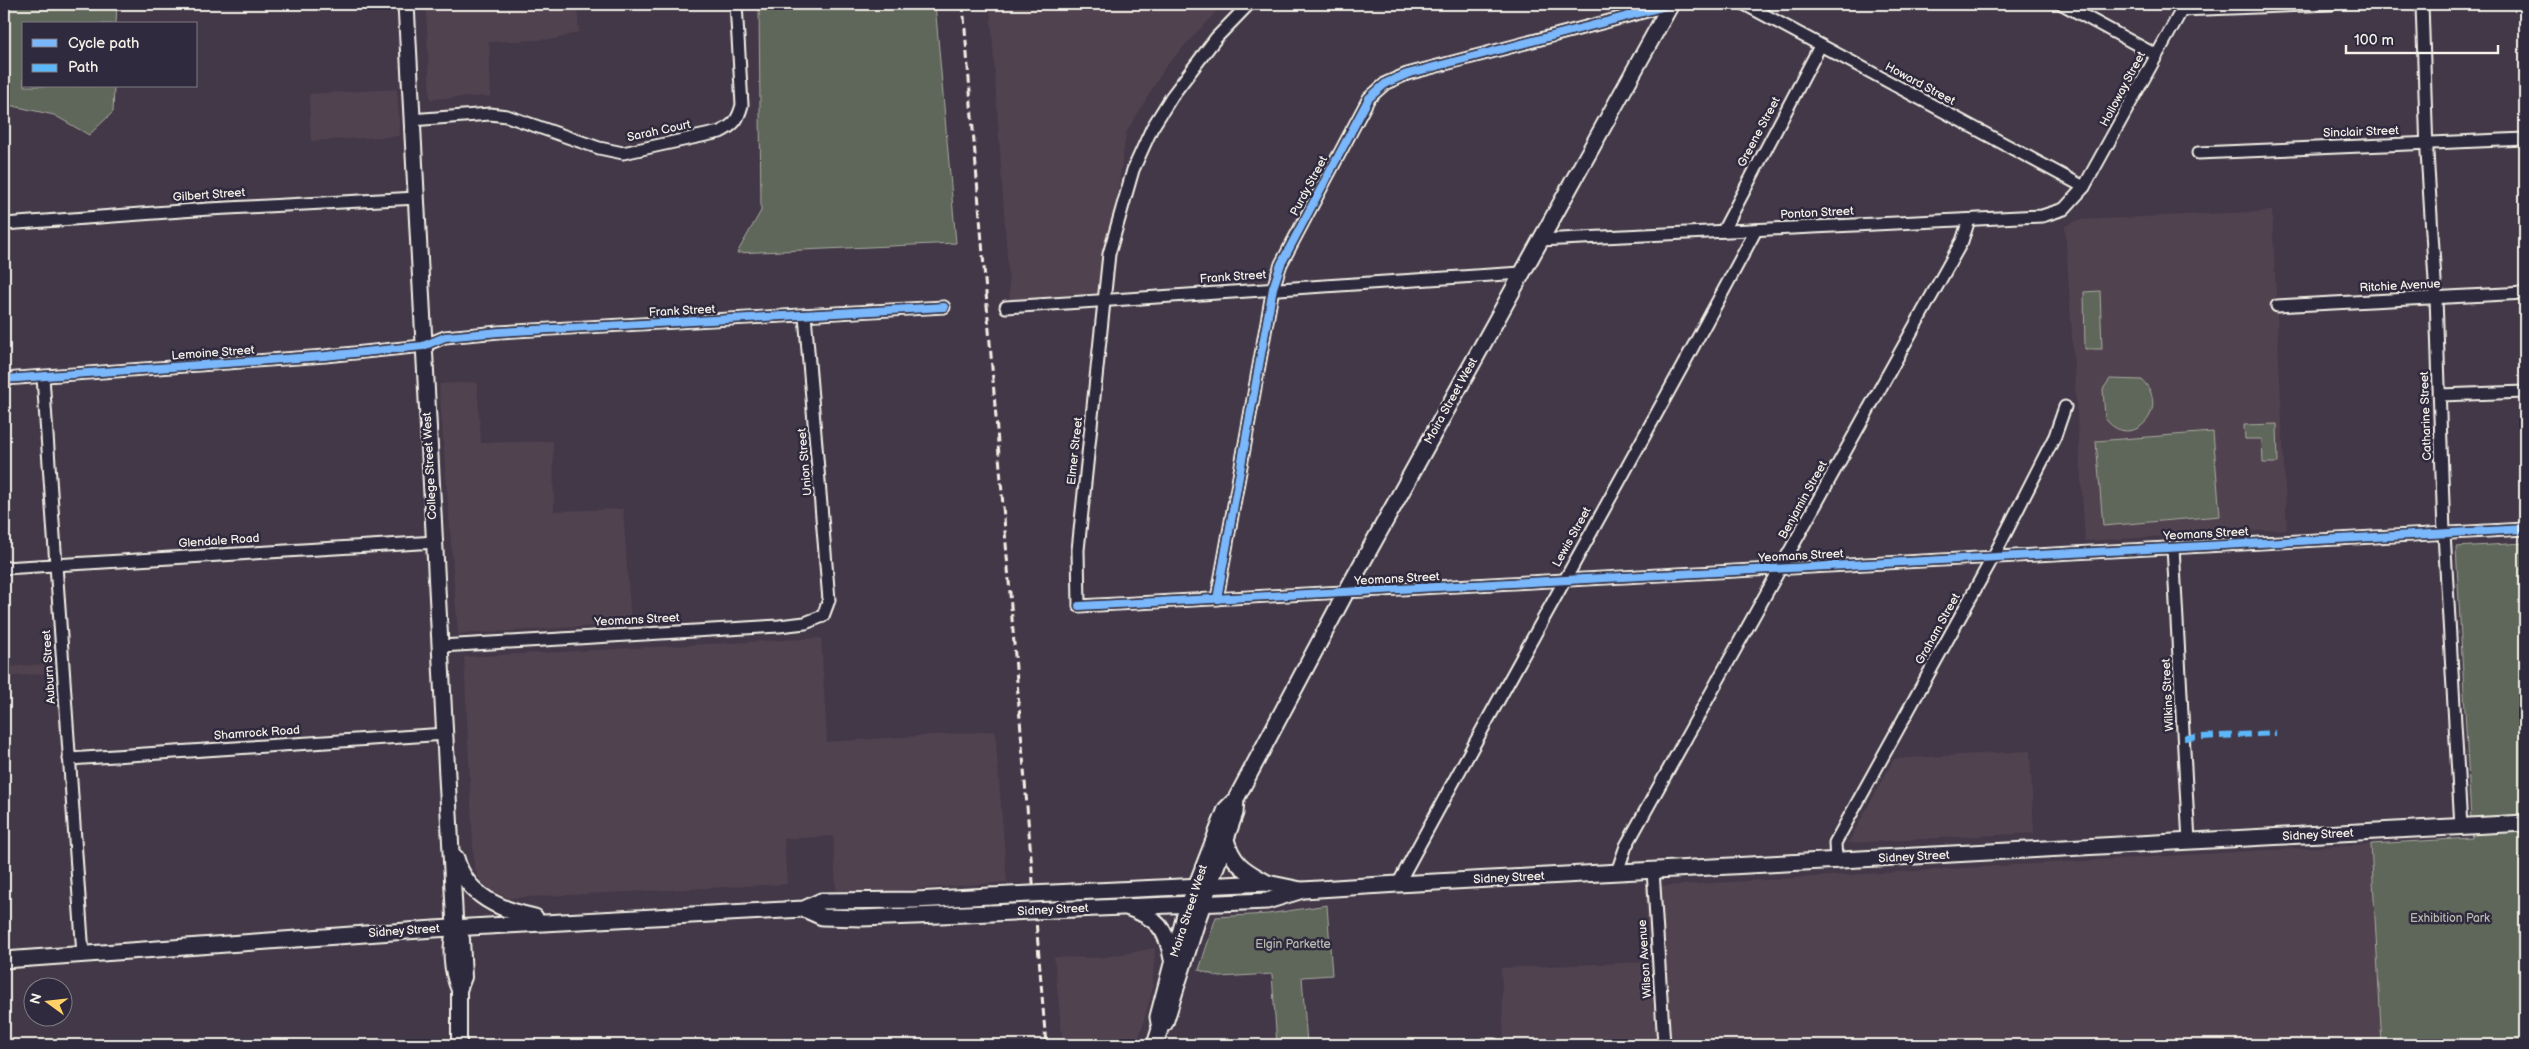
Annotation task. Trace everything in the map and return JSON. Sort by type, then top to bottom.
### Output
[{"type":"main road","name":"College Street West","points":[[406,4],[423,346],[436,542],[452,842],[455,928]]},
{"type":"main road","name":"Moira Street West","points":[[1155,1045],[1160,1028],[1158,1017],[1172,960],[1203,886],[1226,809],[1236,799],[1346,592],[1670,4]]},
{"type":"main road","name":"Moira Street West","points":[[1203,886],[1226,840],[1235,812],[1236,799]]},
{"type":"main road","name":"Sidney Street","points":[[804,909],[822,917],[852,918],[1267,901],[1303,890],[1398,884],[1836,862],[2525,823]]},
{"type":"main road","points":[[1226,840],[1231,856],[1238,864],[1267,883]]},
{"type":"main road","points":[[452,842],[458,867],[469,884],[489,903],[510,912],[554,921]]},
{"type":"main road","name":"Sidney Street","points":[[4,960],[554,921],[804,909],[821,901],[990,896],[1267,883],[1303,890]]},
{"type":"main road","name":"Moira Street West","points":[[1160,1028],[1167,1021],[1196,904]]},
{"type":"main road","points":[[1125,907],[1139,912],[1158,924],[1169,941],[1172,960]]},
{"type":"street","name":"Sarah Court","points":[[411,120],[490,114],[507,116],[599,148],[623,153],[720,132],[731,127],[738,120],[742,105],[736,4]]},
{"type":"street","name":"Elmer Street","points":[[1079,606],[1078,550],[1109,254],[1133,170],[1152,128],[1172,96],[1211,46],[1249,4]]},
{"type":"street","name":"Purdy Street","points":[[1217,599],[1273,288],[1281,264],[1369,98],[1386,83],[1417,71],[1670,4]]},
{"type":"street","name":"Howard Street","points":[[1744,4],[2084,187]]},
{"type":"street","points":[[2062,4],[2156,55]]},
{"type":"street","points":[[2183,7],[2332,4]]},
{"type":"street","name":"Catharine Street","points":[[2422,4],[2427,143],[2436,297],[2444,533],[2461,827]]},
{"type":"street","name":"Holloway Street","points":[[2084,187],[2183,7]]},
{"type":"street","name":"Greene Street","points":[[1722,231],[1820,46]]},
{"type":"street","name":"Sinclair Street","points":[[2198,153],[2525,139]]},
{"type":"street","name":"Ponton Street","points":[[1540,240],[2042,216],[2064,209],[2084,187]]},
{"type":"street","name":"Gilbert Street","points":[[4,224],[209,209],[417,198]]},
{"type":"street","name":"Benjamin Street","points":[[1617,872],[1626,846],[1962,241],[1969,220]]},
{"type":"street","name":"Lewis Street","points":[[1398,884],[1563,581],[1690,356],[1756,230]]},
{"type":"street","name":"Frank Street","points":[[1006,307],[1273,288],[1522,274]]},
{"type":"street","name":"Ritchie Avenue","points":[[2277,306],[2525,293]]},
{"type":"street","name":"Frank Street","points":[[423,346],[445,337],[472,334],[944,307]]},
{"type":"street","name":"Union Street","points":[[805,315],[824,522],[829,600],[827,606]]},
{"type":"street","name":"Lemoine Street","points":[[4,380],[325,356],[423,346]]},
{"type":"street","name":"Auburn Street","points":[[43,377],[83,955]]},
{"type":"street","points":[[2440,395],[2525,392]]},
{"type":"street","name":"Graham Street","points":[[1836,862],[1835,842],[1993,557],[2055,436],[2065,407]]},
{"type":"street","name":"Yeomans Street","points":[[1079,606],[2525,529]]},
{"type":"street","name":"Glendale Road","points":[[4,568],[436,542]]},
{"type":"street","name":"Wilkins Street","points":[[2173,547],[2189,842]]},
{"type":"street","name":"Yeomans Street","points":[[441,646],[780,626],[805,623],[822,616],[827,606]]},
{"type":"street","name":"Shamrock Road","points":[[69,759],[446,734]]},
{"type":"street","name":"Wilson Avenue","points":[[1653,870],[1664,1045]]},
{"type":"street","name":"College Street West","points":[[455,928],[451,940],[454,977],[459,990],[459,1045]]},
{"type":"street","points":[[1484,1045],[1494,1045]]},
{"type":"shaded area","points":[[426,4],[577,4],[579,32],[555,39],[489,42],[491,96],[430,99]]},
{"type":"shaded area","points":[[990,4],[1223,4],[1166,66],[1126,133],[1104,292],[1010,300]]},
{"type":"shaded area","points":[[397,89],[400,136],[311,141],[309,94]]},
{"type":"shaded area","points":[[2272,211],[2287,529],[2085,541],[2065,226],[2079,220]]},
{"type":"shaded area","points":[[477,382],[481,443],[553,441],[554,511],[623,509],[631,624],[458,634],[439,384]]},
{"type":"shaded area","points":[[821,638],[827,742],[995,731],[1007,882],[877,892],[836,890],[833,836],[784,839],[787,884],[508,898],[486,887],[478,877],[474,865],[464,657]]},
{"type":"shaded area","points":[[48,664],[49,673],[4,677],[4,667]]},
{"type":"shaded area","points":[[2030,751],[2034,833],[1848,843],[1894,759]]},
{"type":"shaded area","points":[[2371,844],[2382,1045],[1504,1045],[1501,968],[1649,962],[1645,887]]},
{"type":"shaded area","points":[[1155,948],[1152,992],[1137,1045],[1063,1045],[1054,957],[1100,958]]},
{"type":"green space","points":[[4,4],[117,4],[116,22],[22,22],[22,88],[114,88],[113,112],[89,135],[54,115],[4,104]]},
{"type":"green space","points":[[759,4],[935,4],[956,243],[737,253],[761,211]]},
{"type":"green space","points":[[2100,291],[2102,349],[2085,349],[2084,292]]},
{"type":"green space","points":[[2110,379],[2142,380],[2150,391],[2153,403],[2151,414],[2136,429],[2126,431],[2115,428],[2105,418],[2103,389]]},
{"type":"green space","points":[[2277,424],[2278,463],[2263,463],[2262,439],[2245,439],[2244,425]]},
{"type":"green space","points":[[2213,432],[2220,516],[2103,526],[2096,441]]},
{"type":"green space","name":"Exhibition Park","points":[[2525,543],[2525,1045],[2382,1045],[2371,844],[2472,838],[2456,547]]},
{"type":"green space","name":"Elgin Parkette","points":[[1327,905],[1332,975],[1302,977],[1307,1044],[1277,1045],[1272,974],[1220,977],[1199,970],[1216,917],[1268,914]]},
{"type":"railway","points":[[963,4],[1046,1045]]},
{"type":"marked path","points":[[2184,738],[2276,733]]},
{"type":"cycle path","points":[[1217,599],[1273,288],[1281,264],[1369,98],[1386,83],[1407,74],[1670,5]]},
{"type":"cycle path","points":[[4,379],[325,356],[423,346],[445,337],[499,332],[944,307]]},
{"type":"cycle path","points":[[1079,606],[2525,529]]}]
